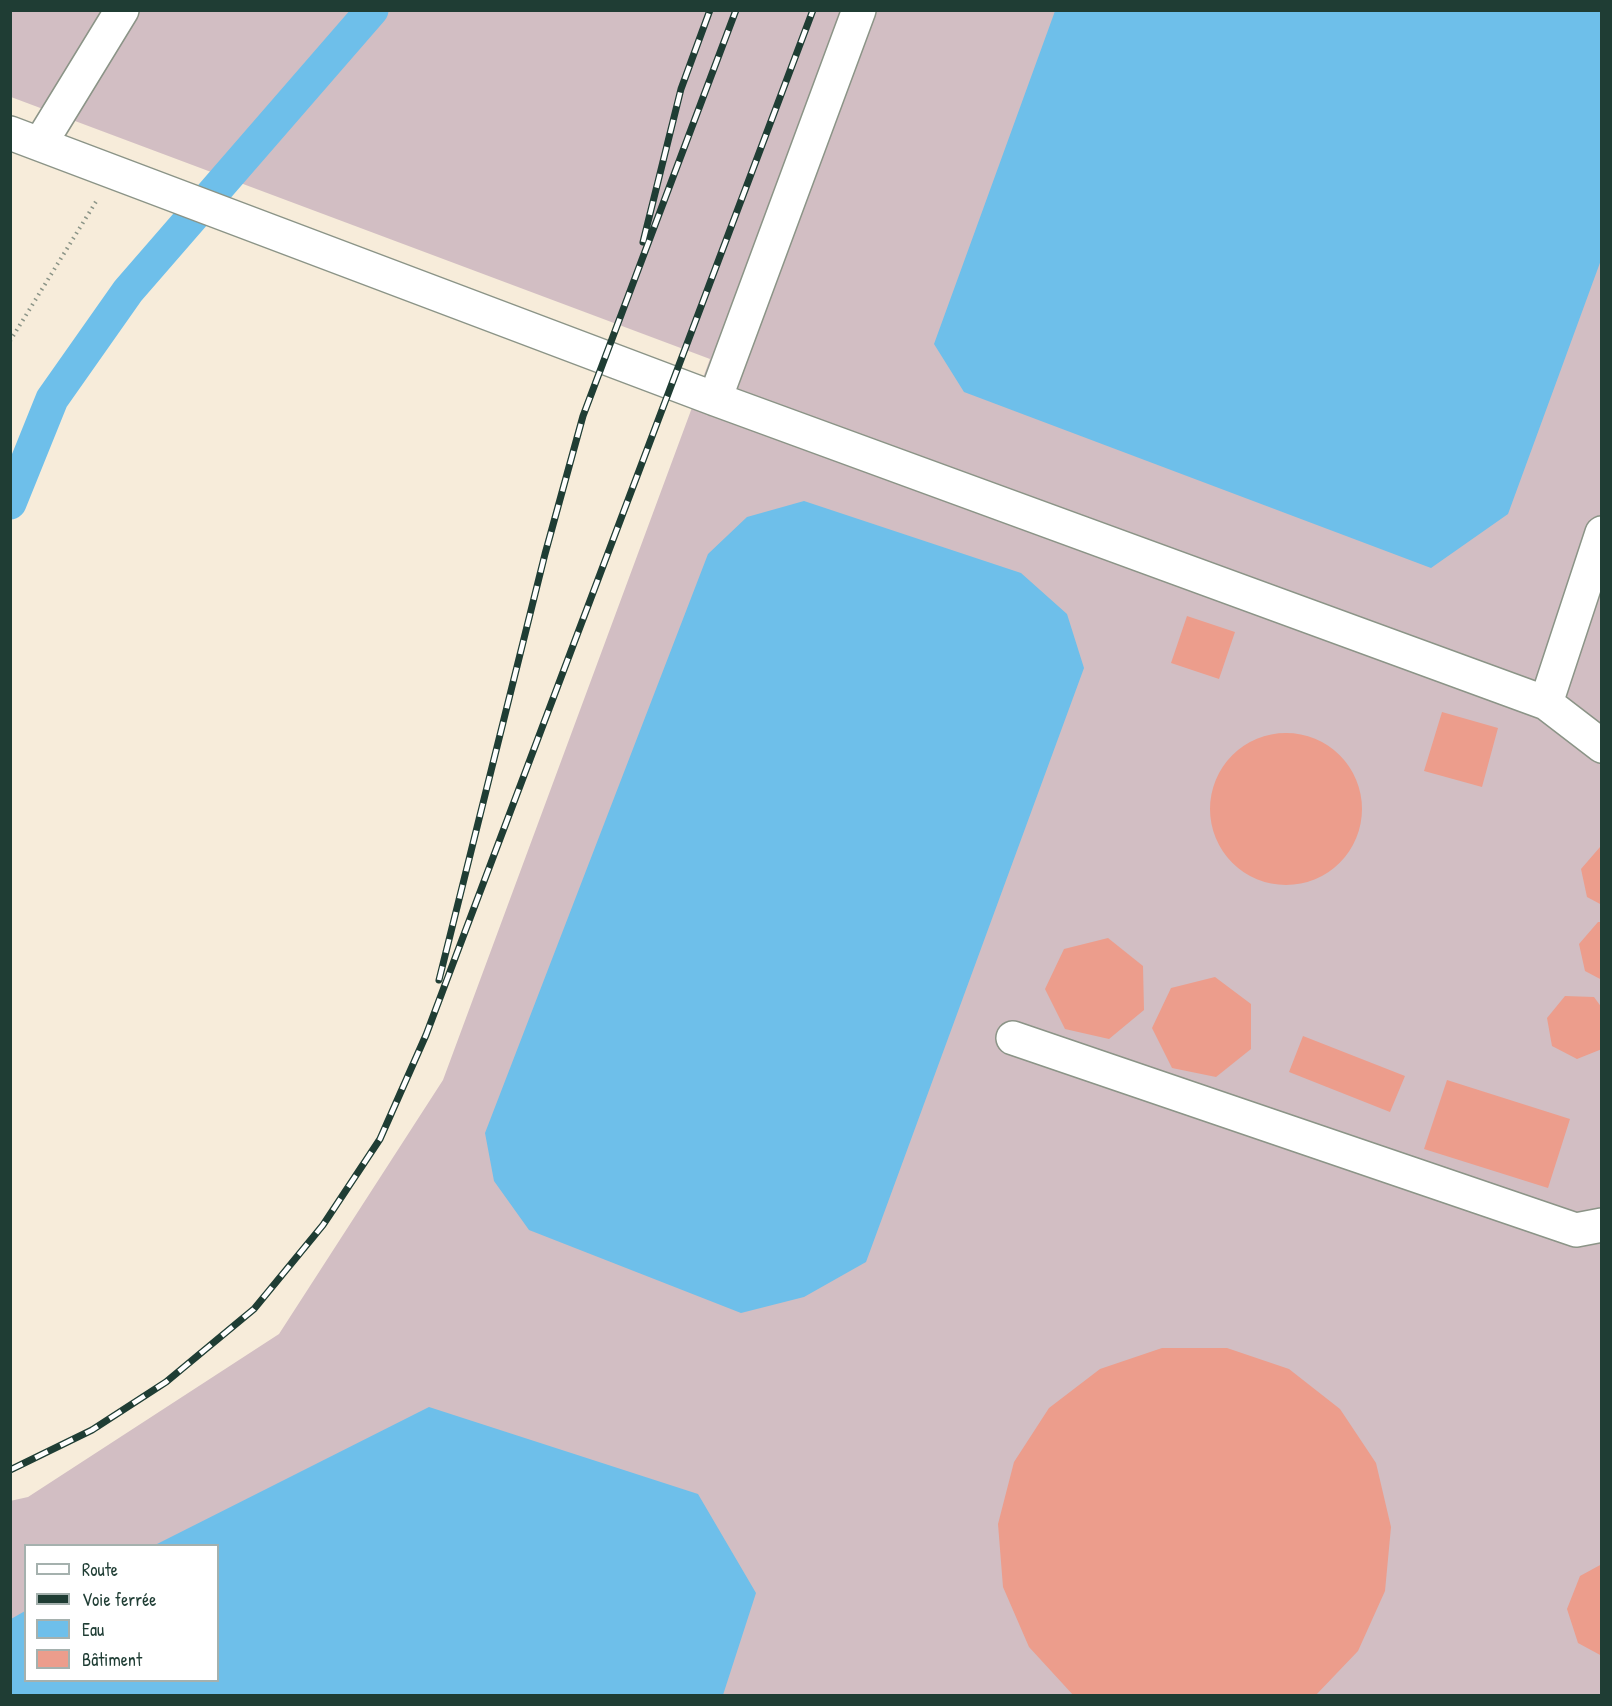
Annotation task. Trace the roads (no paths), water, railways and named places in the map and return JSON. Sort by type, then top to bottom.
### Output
[{"type":"lane","points":[[122,10],[25,139],[163,193],[716,399],[1546,703],[1602,746]]},
{"type":"lane","points":[[716,399],[860,10]]},
{"type":"lane","points":[[1546,703],[1602,533]]},
{"type":"lane","points":[[1013,1038],[1576,1230],[1602,1225]]},
{"type":"water","points":[[1055,11],[1601,11],[1601,260],[1508,514],[1431,568],[964,392],[934,344]]},
{"type":"water","points":[[804,501],[1021,573],[1067,614],[1084,668],[866,1262],[804,1297],[741,1313],[529,1230],[494,1181],[485,1133],[708,554],[747,517]]},
{"type":"water","points":[[429,1407],[698,1494],[756,1593],[723,1695],[11,1695],[11,1619],[24,1612],[24,1682],[219,1682],[219,1544],[157,1544]]},
{"type":"waterway","points":[[10,503],[52,399],[128,291],[372,10]]},
{"type":"railway","points":[[643,242],[681,89],[710,10]]},
{"type":"railway","points":[[439,980],[545,554],[583,416],[736,10]]},
{"type":"railway","points":[[10,1470],[92,1430],[166,1382],[254,1309],[323,1225],[380,1139],[426,1035],[813,10]]}]
